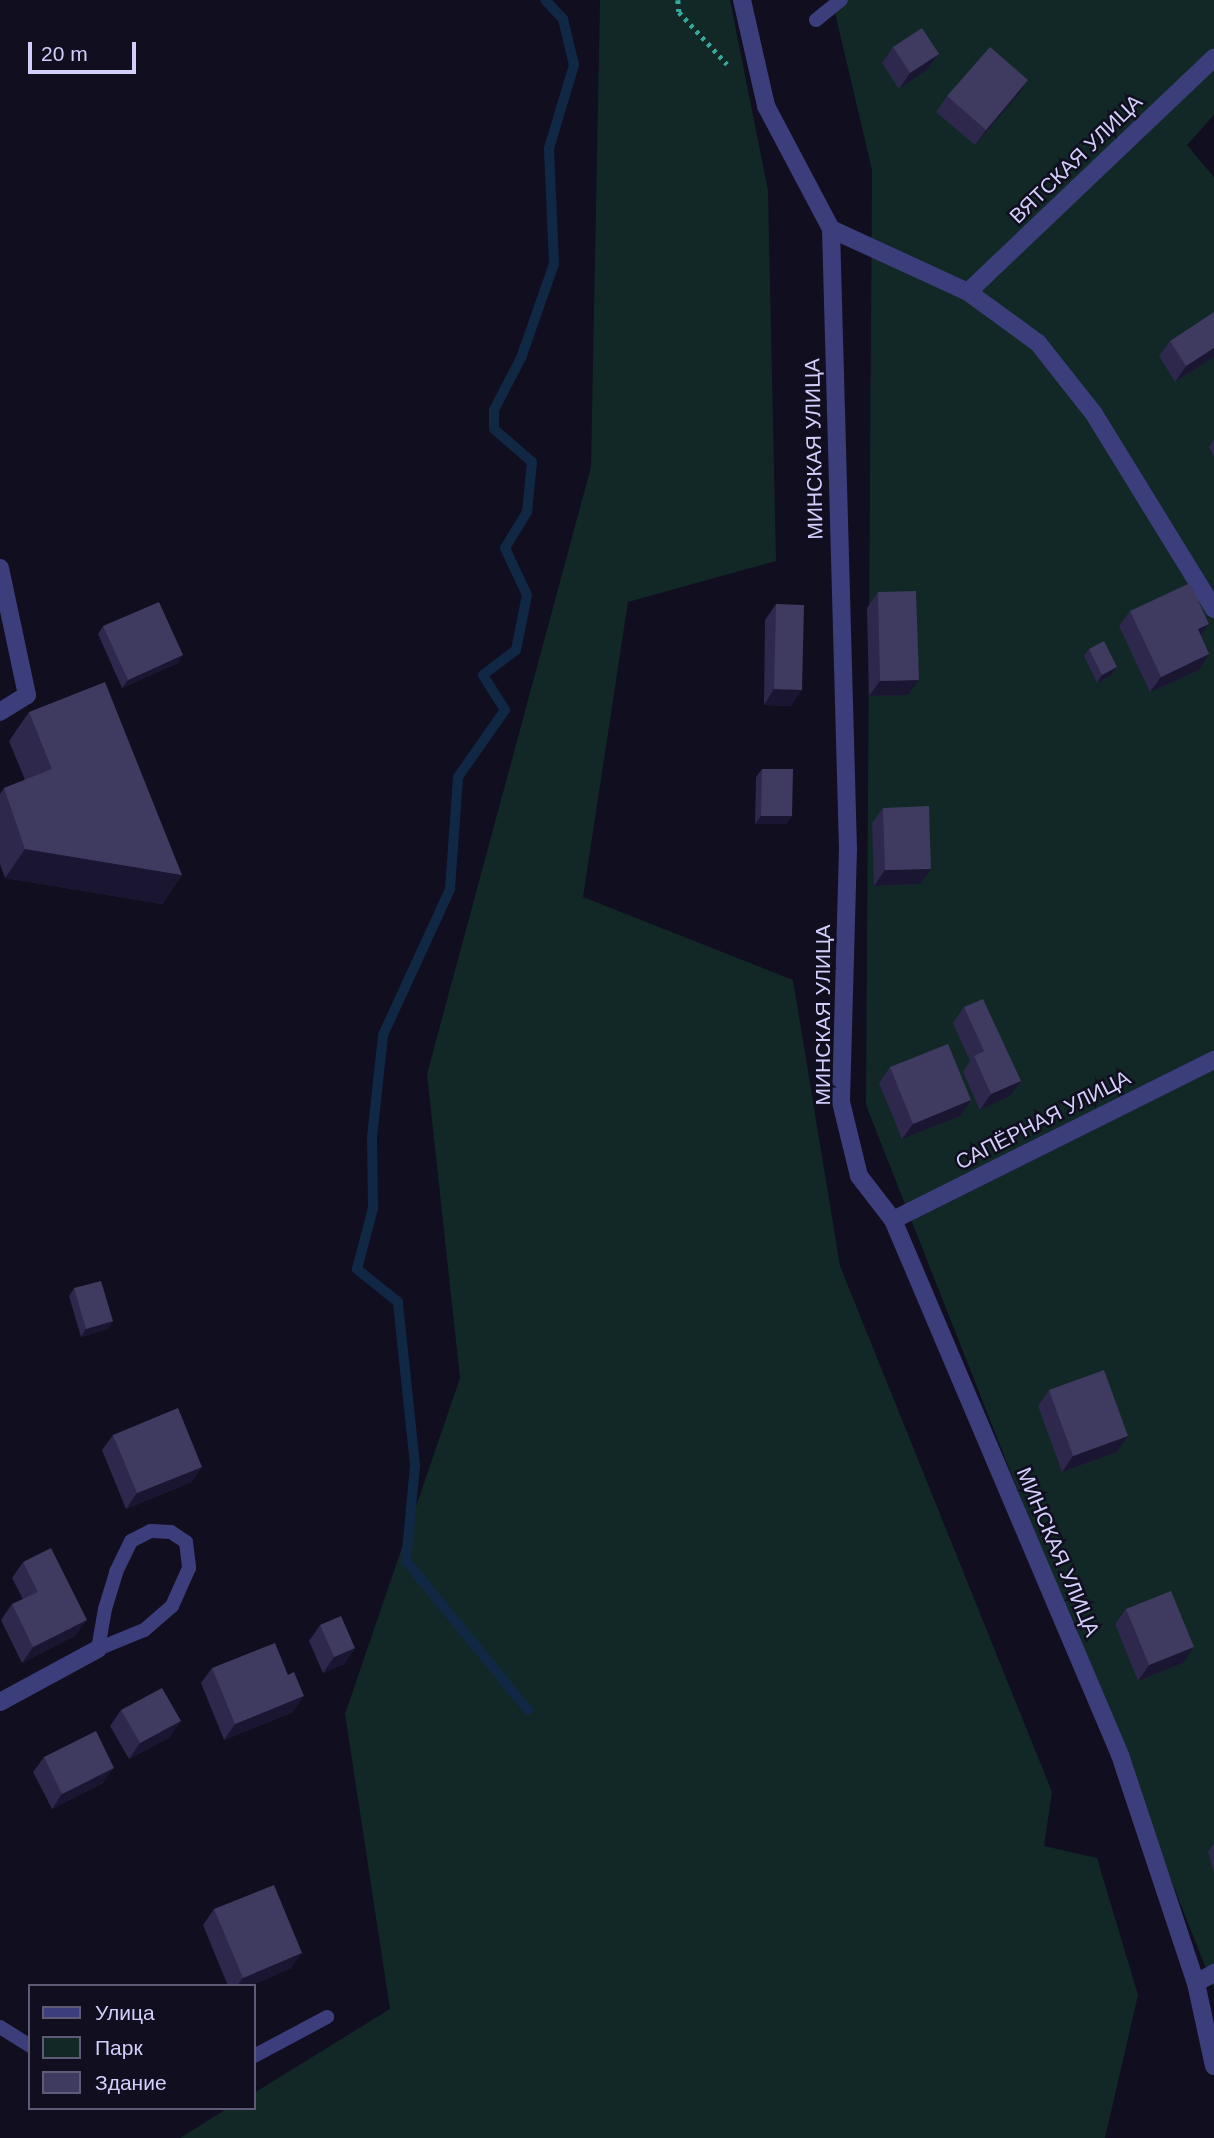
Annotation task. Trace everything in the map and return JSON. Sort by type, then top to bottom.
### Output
[{"type":"street","points":[[742,0],[766,106],[831,229],[968,292],[1038,343],[1094,414],[1214,609]]},
{"type":"street","name":"ВЯТСКАЯ УЛИЦА","points":[[968,292],[1214,58]]},
{"type":"street","name":"МИНСКАЯ УЛИЦА","points":[[831,229],[848,849],[841,1102],[859,1176],[893,1220],[1120,1755],[1196,1983],[1214,2066]]},
{"type":"street","points":[[0,568],[27,695],[0,712]]},
{"type":"street","name":"САПЁРНАЯ УЛИЦА","points":[[893,1220],[1214,1060]]},
{"type":"street","points":[[0,1702],[98,1649]]},
{"type":"street","points":[[1196,1983],[1214,1973]]},
{"type":"lane","points":[[816,20],[841,0]]},
{"type":"lane","points":[[151,1531],[171,1532],[186,1542],[189,1568],[172,1605],[145,1630],[98,1649],[105,1609],[131,1541],[151,1531]]},
{"type":"lane","points":[[256,2055],[327,2017]]},
{"type":"lane","points":[[0,2027],[28,2045]]},
{"type":"path","points":[[678,0],[679,12],[731,69]]},
{"type":"green space","points":[[600,0],[730,0],[768,191],[776,561],[628,602],[583,897],[793,980],[840,1266],[1052,1792],[1044,1846],[1097,1858],[1138,1995],[1105,2138],[180,2138],[225,2110],[256,2110],[256,2092],[390,2009],[345,1714],[460,1378],[427,1074],[591,467]]},
{"type":"green space","points":[[832,0],[1214,0],[1214,115],[1187,145],[1214,177],[1214,1989],[866,1105],[872,170]]},
{"type":"building","points":[[922,28],[939,54],[910,73],[893,47]]},
{"type":"building","points":[[990,47],[1028,80],[986,130],[947,96]]},
{"type":"building","points":[[1214,312],[1214,348],[1186,366],[1170,341]]},
{"type":"building","points":[[1190,583],[1209,624],[1198,629],[1209,654],[1161,677],[1130,611]]},
{"type":"building","points":[[916,591],[919,680],[880,681],[878,592]]},
{"type":"building","points":[[159,602],[183,655],[128,680],[103,626]]},
{"type":"building","points":[[776,604],[804,605],[802,690],[774,689]]},
{"type":"building","points":[[1104,641],[1117,667],[1102,675],[1089,649]]},
{"type":"building","points":[[105,682],[182,875],[25,849],[4,788],[52,769],[29,712]]},
{"type":"building","points":[[762,769],[793,769],[792,816],[761,816]]},
{"type":"building","points":[[929,806],[931,869],[885,870],[883,808]]},
{"type":"building","points":[[983,999],[1021,1081],[991,1094],[974,1056],[984,1051],[964,1007]]},
{"type":"building","points":[[948,1044],[971,1100],[913,1124],[890,1067]]},
{"type":"building","points":[[101,1281],[113,1321],[86,1329],[74,1288]]},
{"type":"building","points":[[1104,1370],[1128,1436],[1073,1456],[1049,1390]]},
{"type":"building","points":[[178,1408],[202,1467],[137,1493],[113,1435]]},
{"type":"building","points":[[51,1548],[87,1620],[33,1647],[12,1604],[38,1592],[23,1562]]},
{"type":"building","points":[[1171,1591],[1194,1647],[1149,1665],[1126,1609]]},
{"type":"building","points":[[341,1616],[355,1648],[334,1657],[320,1625]]},
{"type":"building","points":[[275,1643],[288,1675],[294,1672],[304,1696],[235,1724],[212,1668]]},
{"type":"building","points":[[162,1688],[181,1721],[140,1743],[121,1710]]},
{"type":"building","points":[[96,1731],[114,1768],[62,1794],[44,1757]]},
{"type":"building","points":[[274,1885],[302,1953],[243,1978],[214,1909]]},
{"type":"waterway","points":[[528,1710],[406,1561],[415,1465],[398,1302],[357,1269],[373,1208],[372,1137],[383,1035],[450,889],[458,777],[505,710],[483,675],[516,650],[527,595],[505,548],[527,512],[532,462],[494,429],[494,410],[521,358],[554,264],[549,148],[574,65],[563,19],[545,0]]}]
